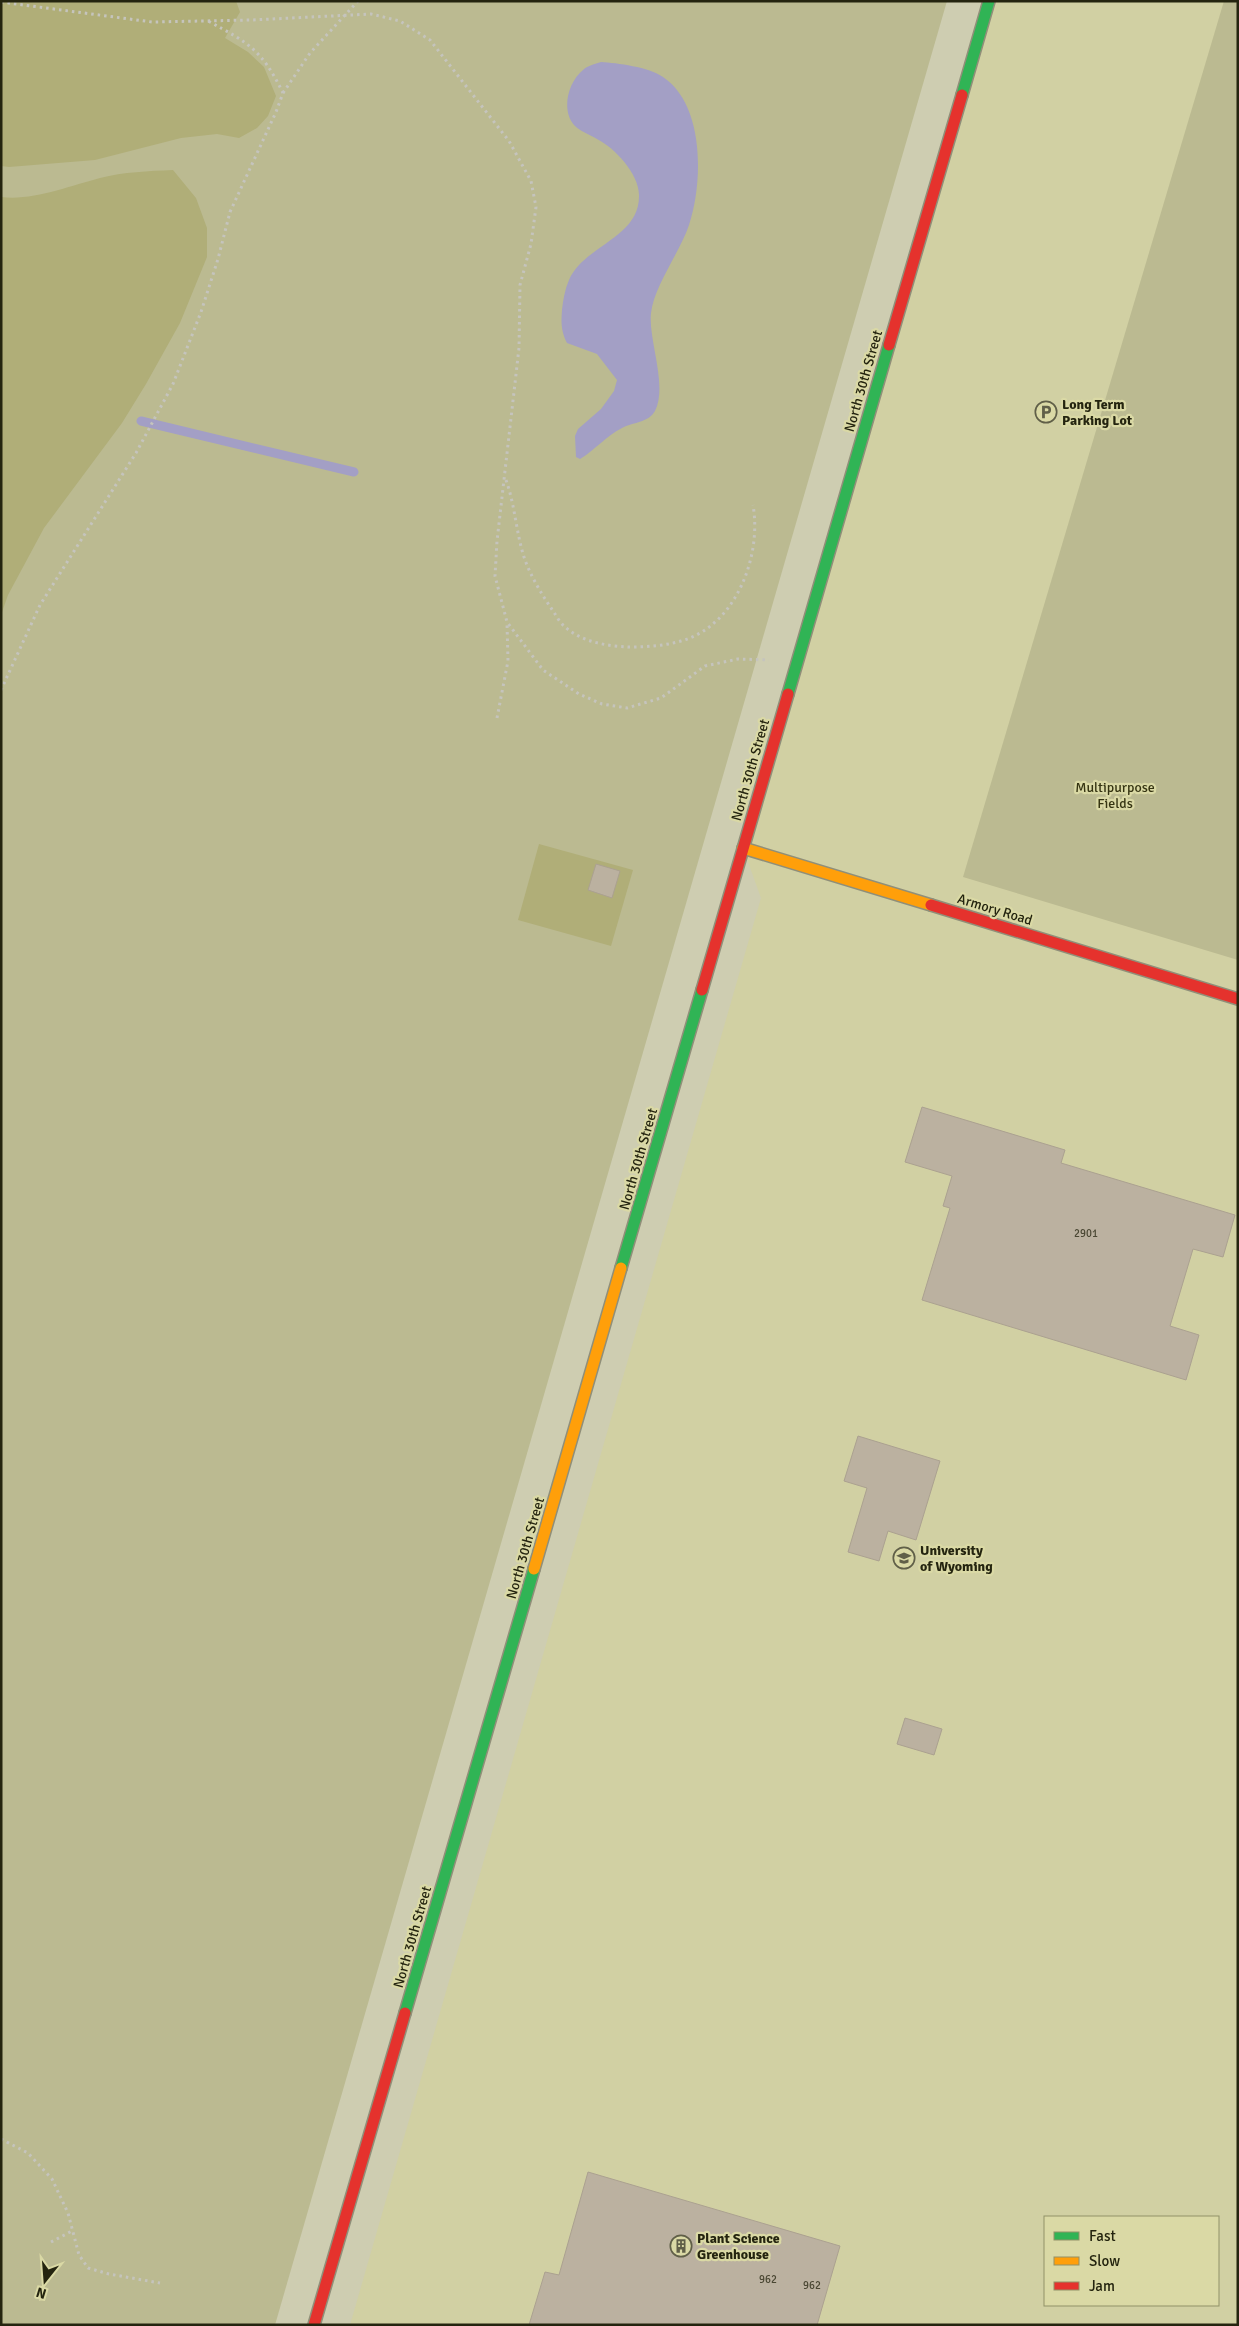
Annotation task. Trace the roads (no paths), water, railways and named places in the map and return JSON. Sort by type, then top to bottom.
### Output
[{"type":"main road","name":"North 30th Street","points":[[314,2325],[989,1]]},
{"type":"main road","name":"Armory Road","points":[[743,848],[1238,999]]},
{"type":"waterway","points":[[141,421],[354,472]]},
{"type":"place","name":"Long Term Parking Lot","points":[[1046,412]]},
{"type":"place","name":"University of Wyoming","points":[[904,1558]]},
{"type":"place","name":"Plant Science Greenhouse","points":[[681,2246]]},
{"type":"park label","name":"Multipurpose Fields","points":[[1115,796]]}]
